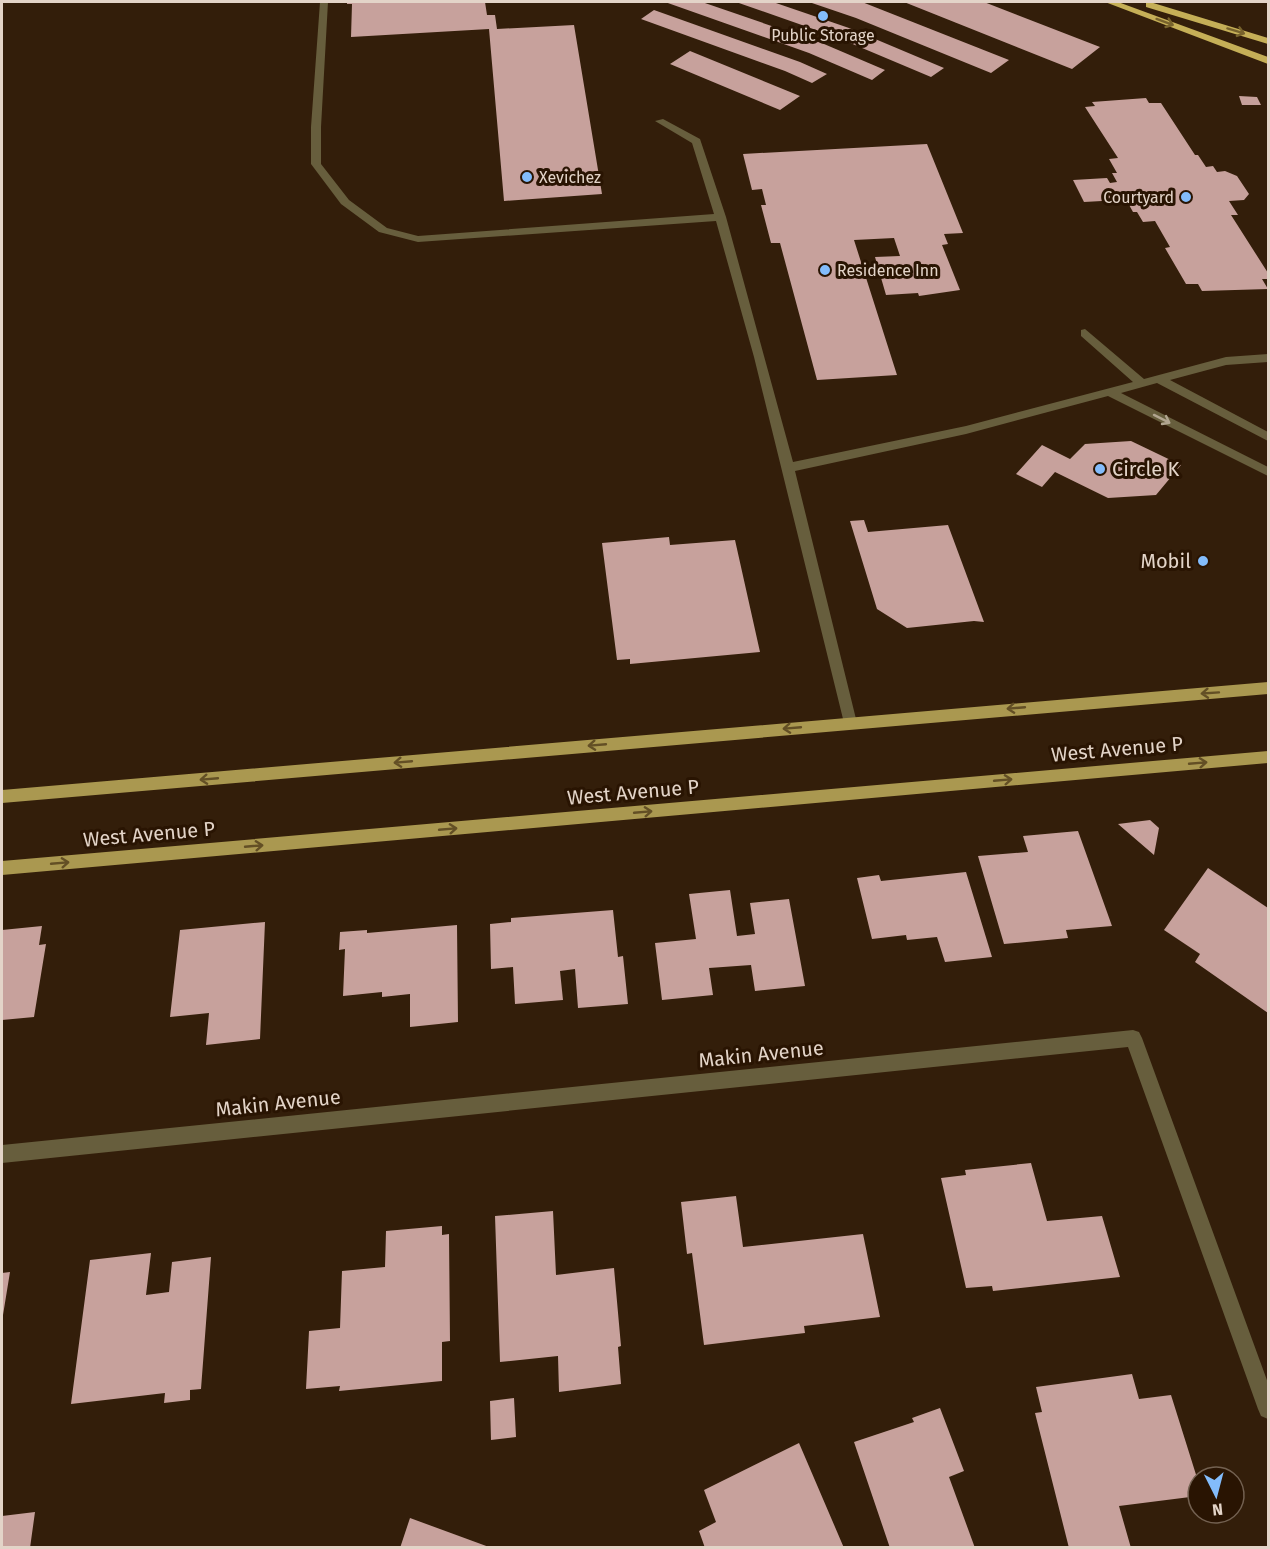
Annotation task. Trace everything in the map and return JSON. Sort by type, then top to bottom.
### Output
[{"type":"highway","points":[[1110,2],[1269,61]]},
{"type":"highway","points":[[1140,2],[1269,41]]},
{"type":"main road","points":[[2,797],[1269,688]]},
{"type":"main road","name":"West Avenue P","points":[[2,868],[1269,757]]},
{"type":"street","points":[[324,2],[316,127],[316,164],[345,202],[383,230],[418,239],[721,217]]},
{"type":"street","points":[[660,121],[696,141],[721,217],[787,468],[850,723]]},
{"type":"street","points":[[1085,333],[1142,383]]},
{"type":"street","points":[[787,468],[966,430],[1226,361],[1269,358]]},
{"type":"street","points":[[1159,379],[1269,437]]},
{"type":"street","points":[[1110,392],[1269,472]]},
{"type":"street","name":"Makin Avenue","points":[[2,1154],[1133,1038],[1269,1409]]},
{"type":"building","points":[[347,2],[485,2],[487,15],[495,15],[497,29],[574,25],[602,194],[504,201],[489,29],[351,37],[352,4],[347,4]]},
{"type":"building","points":[[665,2],[702,2],[824,44],[885,70],[872,80],[809,53]]},
{"type":"building","points":[[736,2],[773,2],[849,28],[944,68],[931,77],[836,37]]},
{"type":"building","points":[[809,2],[862,2],[1009,60],[991,73],[856,18]]},
{"type":"building","points":[[904,2],[984,2],[1100,47],[1072,69]]},
{"type":"building","points":[[654,10],[800,62],[827,74],[812,83],[641,19]]},
{"type":"building","points":[[690,51],[800,96],[780,110],[670,64]]},
{"type":"building","points":[[1239,96],[1257,97],[1261,105],[1242,105]]},
{"type":"building","name":"Courtyard","points":[[1146,98],[1149,103],[1161,103],[1195,155],[1198,155],[1206,167],[1213,166],[1217,172],[1225,171],[1237,176],[1249,194],[1244,200],[1229,201],[1238,215],[1231,215],[1268,273],[1268,279],[1262,279],[1268,289],[1202,291],[1198,284],[1186,284],[1165,248],[1170,247],[1155,221],[1143,222],[1137,212],[1133,212],[1123,194],[1117,195],[1120,200],[1084,202],[1073,180],[1107,178],[1110,183],[1117,182],[1112,173],[1117,173],[1109,159],[1118,158],[1085,107],[1095,106],[1092,102]]},
{"type":"building","name":"Residence Inn","points":[[927,144],[963,233],[944,234],[948,244],[942,245],[960,290],[919,296],[918,293],[886,295],[875,257],[900,256],[894,238],[854,240],[897,375],[817,380],[780,243],[771,243],[761,205],[766,205],[762,189],[752,190],[743,154]]},
{"type":"building","name":"Circle K","points":[[1131,441],[1181,465],[1156,495],[1108,498],[1055,472],[1042,487],[1016,474],[1042,445],[1070,459],[1085,444]]},
{"type":"building","points":[[864,520],[868,532],[948,525],[984,622],[907,628],[877,609],[850,521]]},
{"type":"building","points":[[669,537],[670,545],[735,540],[760,652],[630,664],[630,659],[617,660],[602,543]]},
{"type":"building","points":[[1150,820],[1159,828],[1154,855],[1118,824]]},
{"type":"building","points":[[1078,831],[1112,926],[1066,930],[1068,938],[1004,944],[978,856],[1028,852],[1023,836]]},
{"type":"building","points":[[1208,868],[1268,908],[1268,1013],[1195,962],[1200,954],[1164,930]]},
{"type":"building","points":[[966,872],[992,957],[945,962],[937,937],[907,940],[906,935],[872,939],[857,878],[879,875],[881,881]]},
{"type":"building","points":[[730,890],[737,936],[755,934],[750,903],[789,899],[805,986],[755,991],[751,965],[709,968],[713,995],[662,1000],[655,943],[696,939],[689,894]]},
{"type":"building","points":[[613,910],[618,957],[623,956],[628,1004],[578,1008],[575,969],[560,971],[563,1000],[515,1004],[513,967],[491,969],[490,924],[511,922],[511,918]]},
{"type":"building","points":[[265,922],[260,1039],[206,1045],[209,1013],[170,1017],[180,930]]},
{"type":"building","points":[[457,925],[458,1022],[410,1027],[410,994],[382,997],[382,992],[343,996],[345,949],[339,950],[340,932],[367,930],[367,933]]},
{"type":"building","points":[[42,926],[39,945],[46,944],[34,1017],[2,1020],[2,930]]},
{"type":"building","points":[[1031,1163],[1047,1221],[1102,1216],[1120,1277],[993,1291],[992,1286],[966,1288],[941,1178],[966,1175],[965,1170]]},
{"type":"building","points":[[736,1196],[743,1247],[863,1234],[880,1317],[804,1326],[805,1333],[704,1345],[692,1253],[687,1254],[681,1202]]},
{"type":"building","points":[[553,1211],[556,1275],[614,1268],[621,1346],[618,1347],[621,1384],[559,1392],[558,1356],[500,1362],[495,1216]]},
{"type":"building","points":[[442,1226],[442,1235],[449,1234],[450,1341],[442,1342],[442,1381],[339,1391],[340,1386],[306,1389],[309,1331],[340,1328],[342,1271],[385,1267],[386,1231]]},
{"type":"building","points":[[151,1253],[146,1295],[169,1292],[172,1262],[211,1257],[201,1389],[190,1390],[190,1400],[164,1403],[165,1393],[71,1404],[90,1260]]},
{"type":"building","points":[[10,1272],[3,1315],[2,1315],[2,1273]]},
{"type":"building","points":[[1132,1374],[1139,1399],[1171,1395],[1193,1465],[1186,1465],[1186,1498],[1119,1506],[1131,1548],[1069,1548],[1035,1413],[1042,1412],[1036,1387]]},
{"type":"building","points":[[514,1398],[516,1437],[491,1440],[490,1401]]},
{"type":"building","points":[[940,1408],[964,1471],[949,1477],[975,1548],[890,1548],[854,1442],[914,1422],[912,1418]]},
{"type":"building","points":[[799,1443],[844,1548],[705,1548],[699,1531],[716,1522],[704,1490]]},
{"type":"building","points":[[35,1512],[30,1548],[2,1548],[2,1516]]},
{"type":"building","points":[[410,1518],[489,1547],[489,1548],[400,1548]]},
{"type":"place","name":"Public Storage","points":[[823,16]]},
{"type":"place","name":"Xevichez","points":[[527,177]]},
{"type":"place","name":"Courtyard","points":[[1186,197]]},
{"type":"place","name":"Residence Inn","points":[[825,270]]},
{"type":"place","name":"Circle K","points":[[1100,469]]},
{"type":"place","name":"Mobil","points":[[1203,561]]}]
